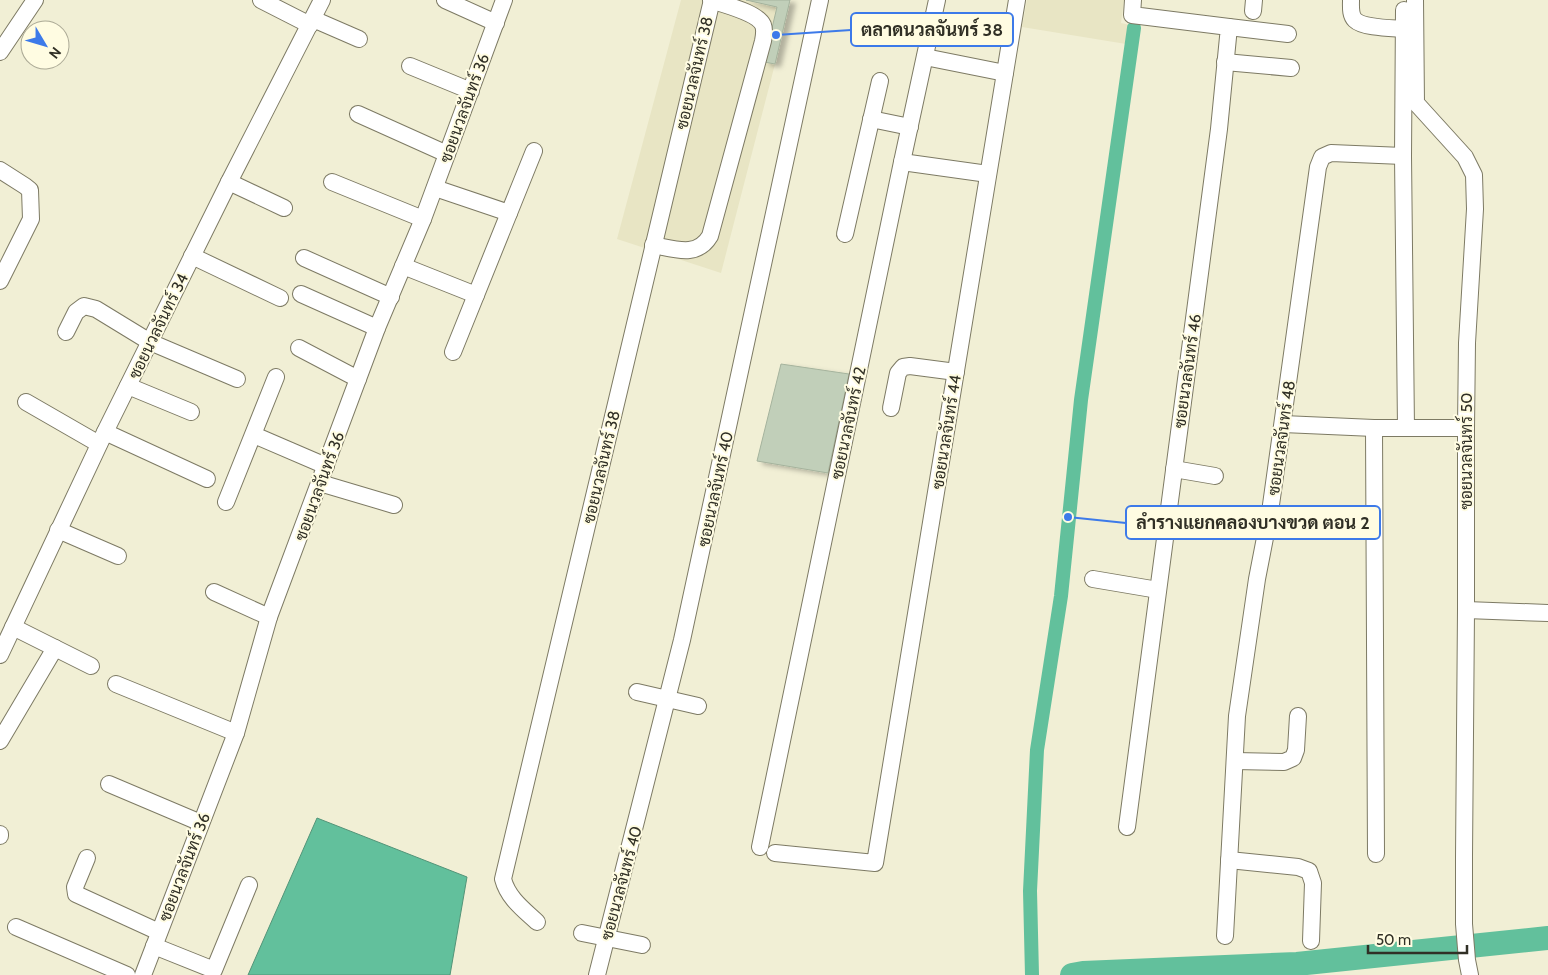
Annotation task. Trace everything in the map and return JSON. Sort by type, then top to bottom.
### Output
[{"type":"street","points":[[0,52],[35,0]]},
{"type":"street","points":[[261,0],[312,22],[359,39]]},
{"type":"street","name":"ซอยนวลจันทร์ 34","points":[[0,655],[102,438],[228,182],[322,0]]},
{"type":"street","points":[[445,0],[496,22]]},
{"type":"street","name":"ซอยนวลจันทร์ 36","points":[[143,975],[236,733],[269,617],[377,328],[435,188],[504,0]]},
{"type":"street","points":[[653,245],[674,250],[693,250],[703,246],[710,236],[763,41],[764,27],[762,22],[755,16],[712,0]]},
{"type":"street","name":"ซอยนวลจันทร์ 38","points":[[537,922],[513,900],[505,887],[503,879],[712,0]]},
{"type":"street","name":"ซอยนวลจันทร์ 40","points":[[597,975],[668,699],[686,621],[820,0]]},
{"type":"street","name":"ซอยนวลจันทร์ 42","points":[[875,863],[767,850],[902,162],[937,0]]},
{"type":"street","name":"ซอยนวลจันทร์ 44","points":[[875,863],[1016,0]]},
{"type":"street","points":[[1133,0],[1132,15],[1288,34]]},
{"type":"street","points":[[1351,0],[1352,15],[1357,22],[1366,25],[1404,29]]},
{"type":"street","points":[[1404,0],[1402,156],[1406,428]]},
{"type":"street","name":"ซอยนวลจันทร์ 50","points":[[1415,0],[1416,103],[1465,157],[1474,175],[1475,209],[1467,343],[1466,428],[1464,924],[1469,968]]},
{"type":"street","name":"ซอยนวลจันทร์ 46","points":[[1127,827],[1219,129],[1229,27]]},
{"type":"street","points":[[925,57],[1005,73]]},
{"type":"street","points":[[1225,62],[1291,68]]},
{"type":"street","points":[[410,66],[471,91]]},
{"type":"street","points":[[845,234],[880,81]]},
{"type":"street","points":[[358,114],[447,154]]},
{"type":"street","points":[[871,119],[910,127]]},
{"type":"street","points":[[453,352],[534,151]]},
{"type":"street","name":"ซอยนวลจันทร์ 48","points":[[1225,936],[1237,716],[1257,579],[1270,512],[1283,424],[1318,167],[1322,157],[1331,153],[1402,156]]},
{"type":"street","points":[[902,162],[988,174]]},
{"type":"street","points":[[0,170],[30,190],[31,219],[0,281]]},
{"type":"street","points":[[228,182],[284,208]]},
{"type":"street","points":[[332,182],[423,219]]},
{"type":"street","points":[[435,188],[509,213]]},
{"type":"street","points":[[192,256],[280,298]]},
{"type":"street","points":[[304,258],[391,297]]},
{"type":"street","points":[[403,266],[476,295]]},
{"type":"street","points":[[301,294],[377,328]]},
{"type":"street","points":[[66,332],[76,312],[84,306],[96,309],[150,342],[237,379]]},
{"type":"street","points":[[299,348],[358,379]]},
{"type":"street","points":[[891,408],[898,373],[902,367],[910,366],[956,372]]},
{"type":"street","points":[[226,502],[276,378]]},
{"type":"street","points":[[128,386],[191,412]]},
{"type":"street","points":[[26,402],[102,438],[207,479]]},
{"type":"street","points":[[1283,424],[1374,428],[1466,428]]},
{"type":"street","points":[[1374,428],[1376,854]]},
{"type":"street","points":[[254,435],[326,466]]},
{"type":"street","points":[[1174,468],[1215,476]]},
{"type":"street","points":[[320,483],[394,505]]},
{"type":"street","points":[[58,530],[118,556]]},
{"type":"street","points":[[1093,579],[1158,590]]},
{"type":"street","points":[[214,592],[269,617]]},
{"type":"street","points":[[1466,610],[1548,613]]},
{"type":"street","points":[[13,627],[91,666]]},
{"type":"street","points":[[0,741],[55,648]]},
{"type":"street","points":[[116,684],[236,733]]},
{"type":"street","points":[[636,692],[698,706]]},
{"type":"street","points":[[1235,761],[1284,762],[1293,758],[1296,750],[1298,716]]},
{"type":"street","points":[[109,784],[201,823]]},
{"type":"street","points":[[87,858],[75,887],[76,894],[219,973],[249,885]]},
{"type":"street","points":[[1229,860],[1298,867],[1309,871],[1313,883],[1311,941]]},
{"type":"street","points":[[16,927],[127,975]]},
{"type":"street","points":[[582,933],[642,945]]},
{"type":"shaded area","points":[[681,0],[790,0],[721,273],[617,239]]},
{"type":"shaded area","points":[[1027,0],[1124,0],[1121,23],[1130,25],[1126,44],[1022,27]]},
{"type":"shaded area","points":[[317,818],[467,877],[450,975],[248,975]]},
{"type":"building","points":[[746,0],[790,0],[775,64],[764,62],[777,7]]},
{"type":"building","points":[[781,364],[849,374],[828,473],[757,461]]},
{"type":"waterway","points":[[1032,975],[1030,891],[1037,750],[1061,596],[1081,400],[1134,28]]},
{"type":"waterway","points":[[1072,975],[1297,964],[1548,938]]},
{"type":"place","name":"ตลาดนวลจันทร์ 38","points":[[776,35]]},
{"type":"place","name":"ลำรางแยกคลองบางขวด ตอน 2","points":[[1068,517]]}]
